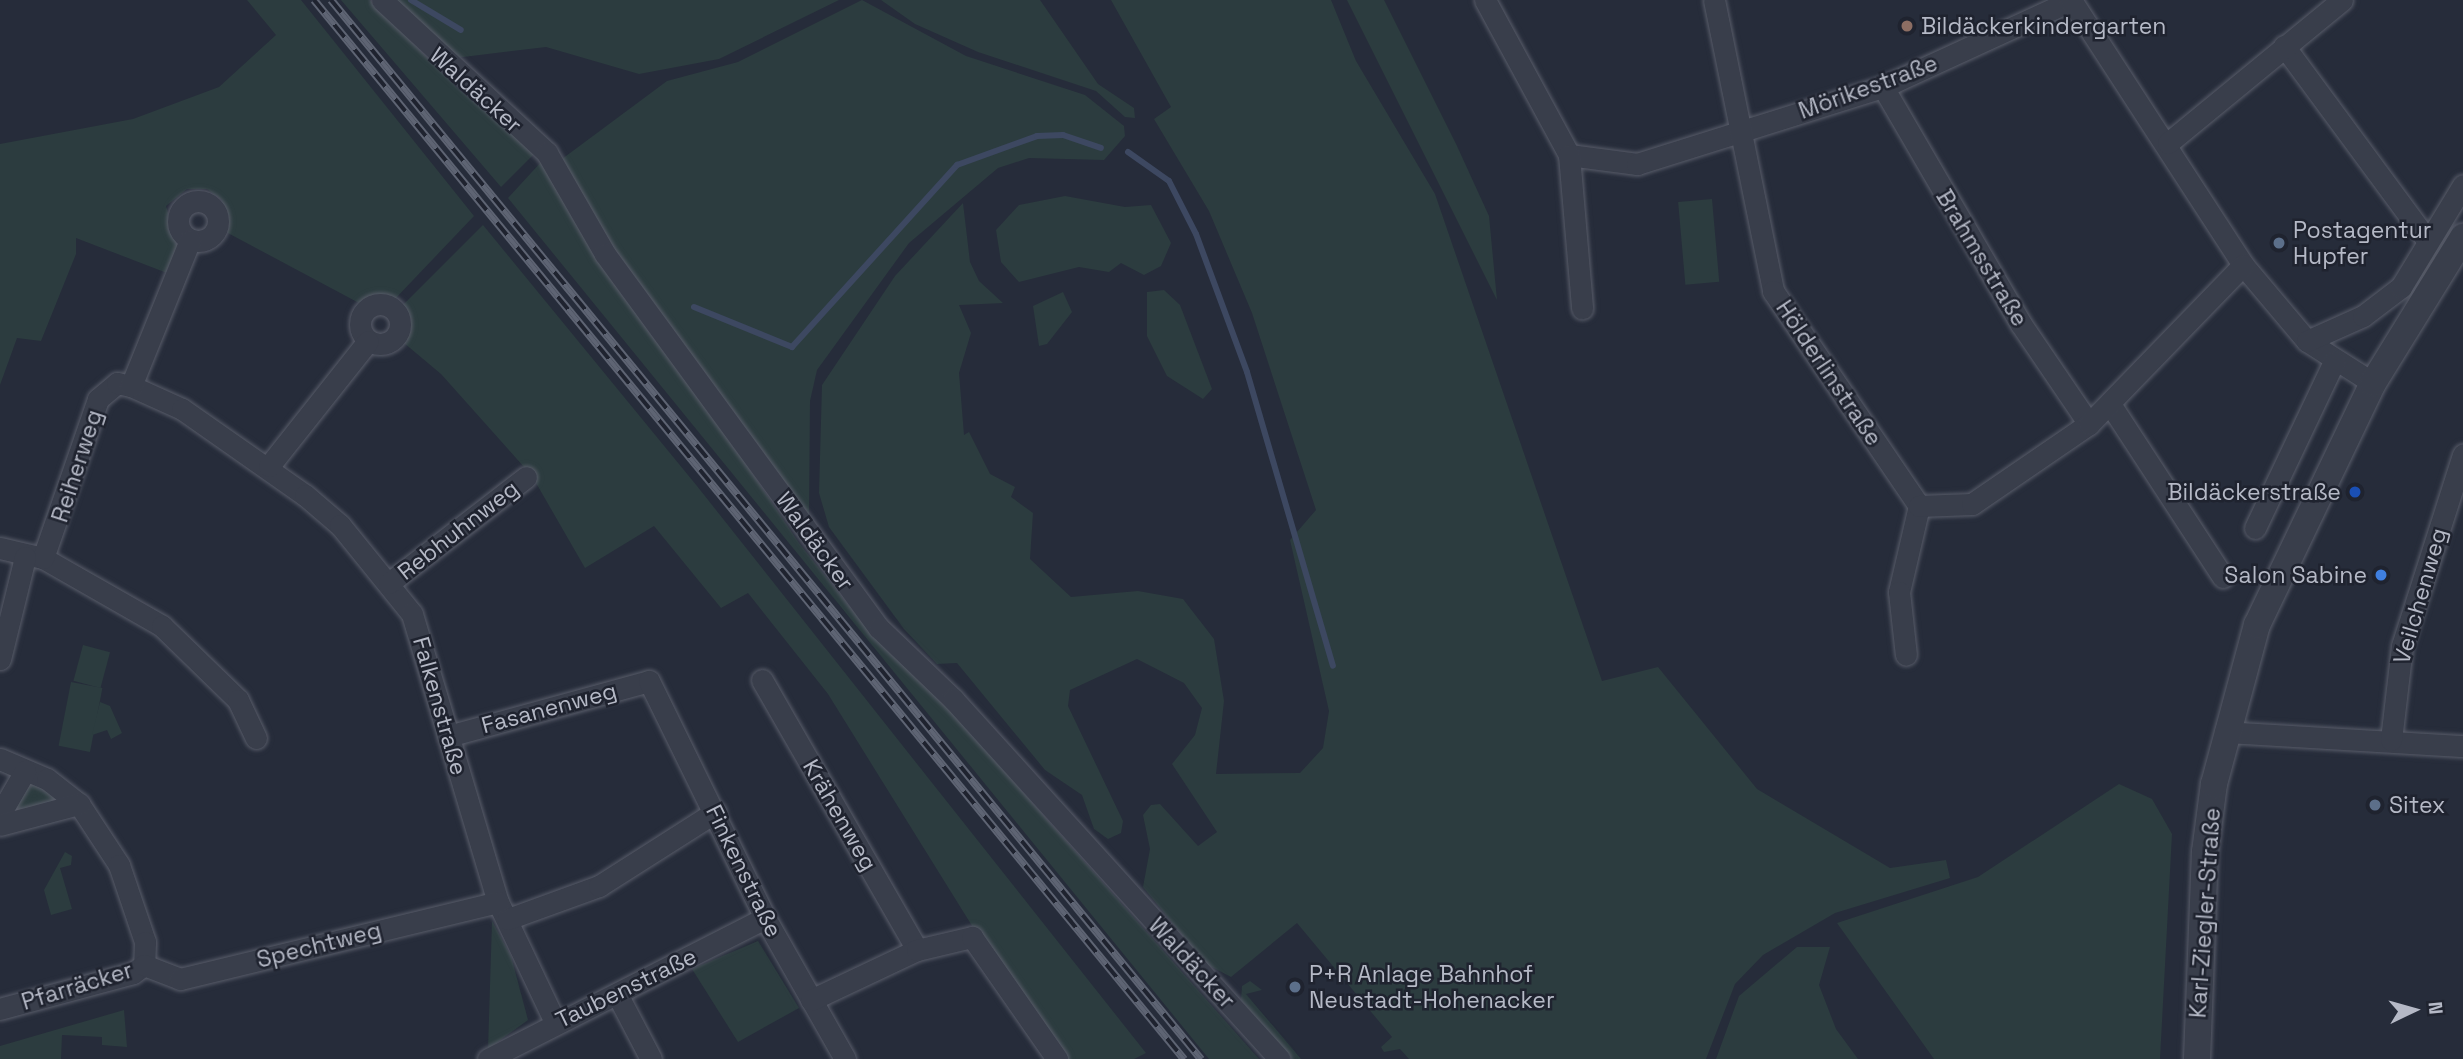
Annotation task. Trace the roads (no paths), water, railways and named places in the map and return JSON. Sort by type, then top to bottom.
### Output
[{"type":"street","name":"Waldäcker","points":[[382,0],[547,153],[605,254],[879,628],[953,699],[1280,1059]]},
{"type":"street","points":[[1485,0],[1569,155],[1582,308]]},
{"type":"street","name":"Hölderlinstraße","points":[[1714,0],[1773,291],[1919,506]]},
{"type":"street","points":[[2072,0],[2168,143],[2243,265],[2306,341],[2334,362],[2373,383]]},
{"type":"street","name":"Mörikestraße","points":[[1569,155],[1637,164],[1883,87],[2072,0]]},
{"type":"street","points":[[2168,143],[2342,0]]},
{"type":"street","points":[[2284,46],[2428,241]]},
{"type":"street","name":"Brahmsstraße","points":[[1883,87],[2015,314],[2090,424]]},
{"type":"street","points":[[2306,341],[2363,316],[2401,288],[2463,185]]},
{"type":"street","name":"Karl-Ziegler-Straße","points":[[2197,1059],[2205,852],[2225,732],[2268,596],[2373,383],[2463,237]]},
{"type":"street","points":[[131,386],[190,240]]},
{"type":"street","points":[[1906,655],[1899,592],[1919,506],[1972,504],[2090,424],[2112,407],[2243,265]]},
{"type":"street","points":[[269,466],[368,341]]},
{"type":"street","points":[[2255,528],[2334,362]]},
{"type":"street","name":"Reiherweg","points":[[34,557],[98,399],[117,383],[131,386]]},
{"type":"street","name":"Falkenstraße","points":[[131,386],[182,409],[269,466],[340,525],[389,583],[428,654],[448,736],[503,911],[554,1020]]},
{"type":"street","points":[[2112,407],[2223,577]]},
{"type":"street","name":"Veilchenweg","points":[[2390,740],[2402,646],[2463,455]]},
{"type":"street","name":"Rebhuhnweg","points":[[389,583],[526,477]]},
{"type":"street","points":[[0,548],[34,557],[126,600],[192,652],[238,700],[256,738]]},
{"type":"street","points":[[0,659],[34,557]]},
{"type":"street","name":"Krähenweg","points":[[762,680],[917,950]]},
{"type":"street","name":"Fasanenweg","points":[[448,736],[649,681]]},
{"type":"street","name":"Finkenstraße","points":[[649,681],[765,918],[845,1059]]},
{"type":"street","points":[[2225,732],[2463,746]]},
{"type":"street","name":"Pfarräcker","points":[[0,759],[79,804],[129,887],[145,942],[144,965],[0,1010]]},
{"type":"street","points":[[0,814],[25,771]]},
{"type":"street","points":[[0,825],[79,804]]},
{"type":"street","name":"Spechtweg","points":[[144,965],[180,979],[503,911],[599,886],[715,812]]},
{"type":"street","name":"Taubenstraße","points":[[488,1059],[554,1020],[617,994],[765,918]]},
{"type":"street","points":[[811,1000],[917,950],[972,937],[1058,1059]]},
{"type":"street","points":[[617,994],[651,1059]]},
{"type":"waterway","points":[[411,0],[461,30]]},
{"type":"waterway","points":[[694,307],[792,347],[957,165],[1037,136],[1063,135],[1101,148]]},
{"type":"waterway","points":[[1128,152],[1169,181],[1196,234],[1247,372],[1333,666]]},
{"type":"railway","points":[[314,0],[1184,1059]]},
{"type":"railway","points":[[331,0],[1201,1059]]},
{"type":"place","name":"Bildäckerkindergarten","points":[[1907,26]]},
{"type":"place","name":"Postagentur Hupfer","points":[[2279,243]]},
{"type":"place","name":"Bildäckerstraße","points":[[2355,492]]},
{"type":"place","name":"Salon Sabine","points":[[2381,575]]},
{"type":"place","name":"Sitex","points":[[2375,805]]},
{"type":"place","name":"P+R Anlage Bahnhof Neustadt-Hohenacker","points":[[1295,987]]}]
